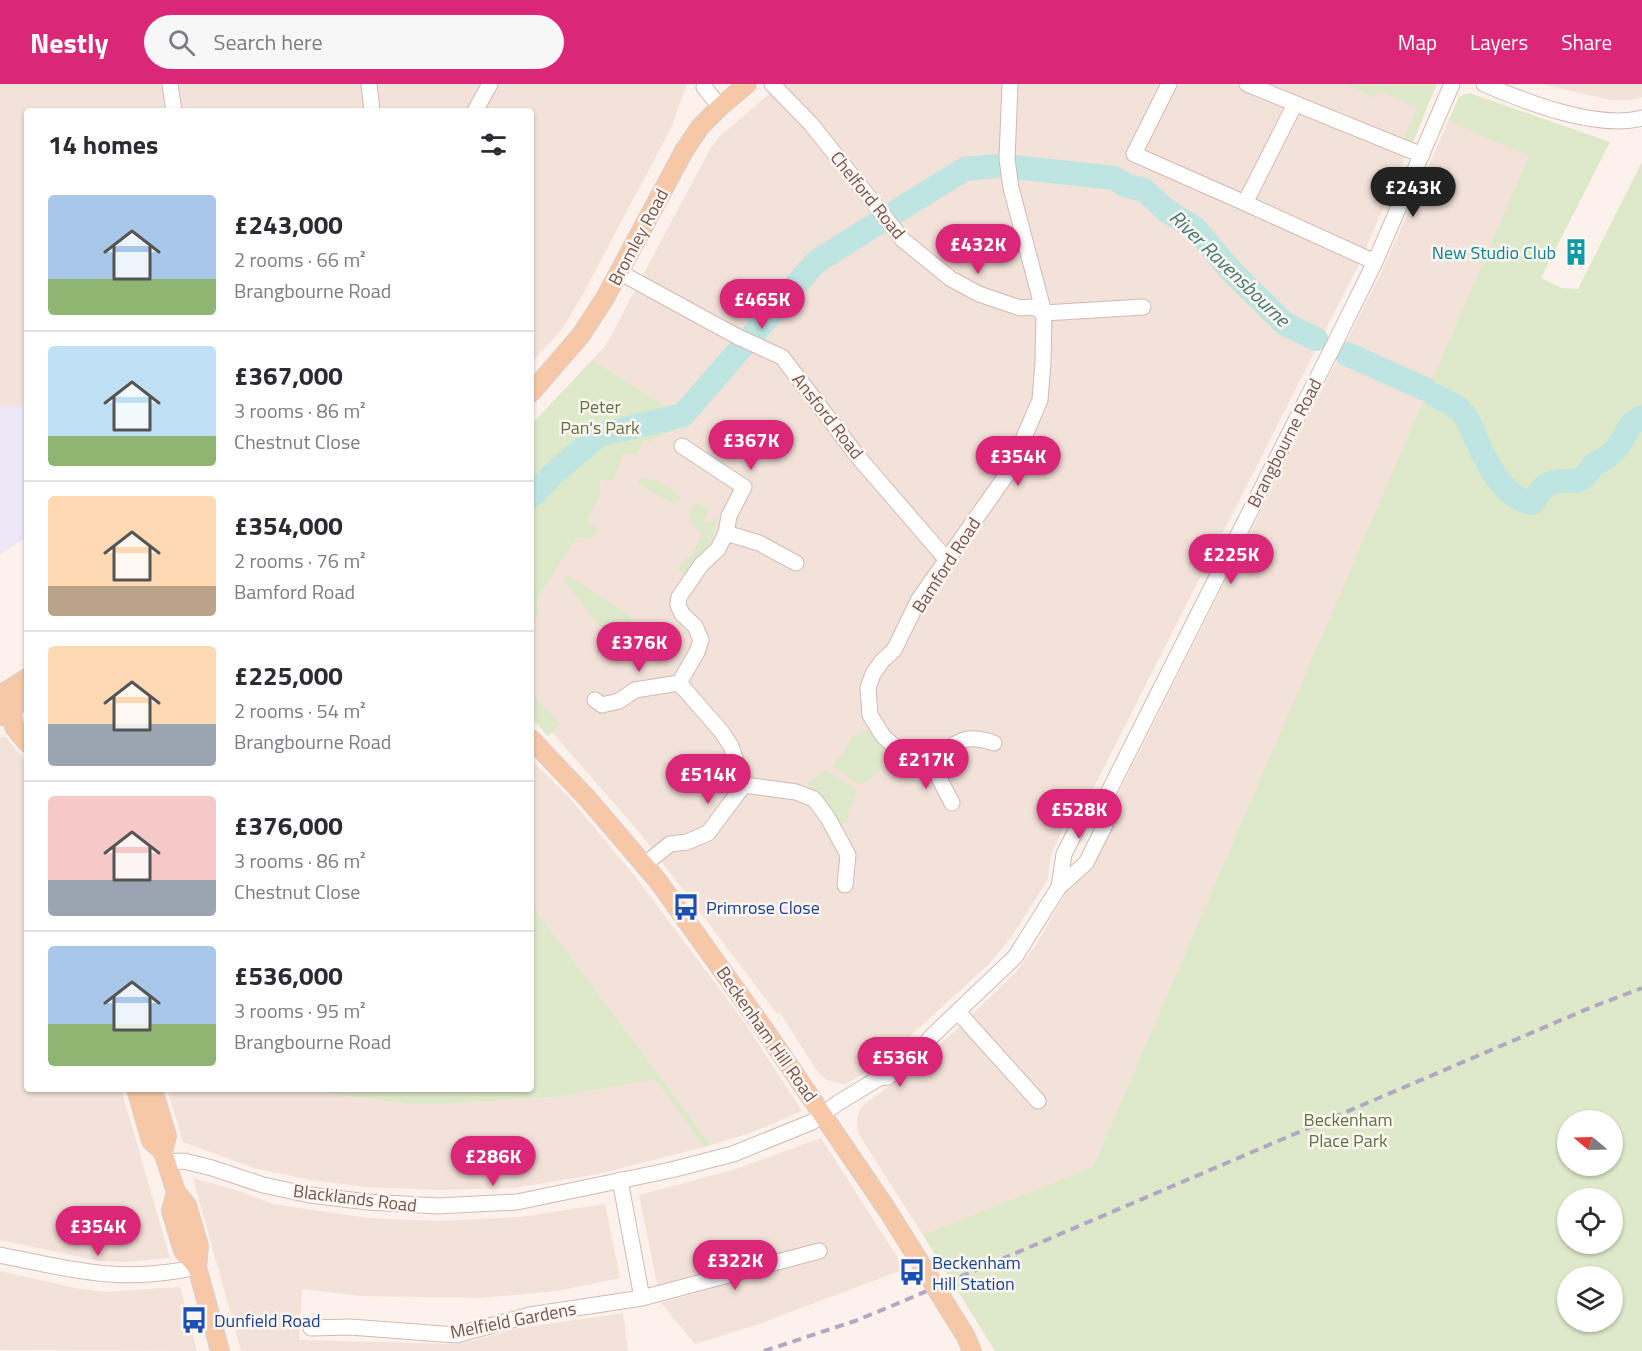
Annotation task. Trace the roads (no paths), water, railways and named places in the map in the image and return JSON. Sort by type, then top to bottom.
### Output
[{"type":"main road","name":"Bromley Road","points":[[534,390],[581,335],[619,272],[684,151],[700,127],[720,106],[747,84]]},
{"type":"main road","points":[[24,683],[8,707],[14,727],[24,739]]},
{"type":"main road","points":[[8,707],[24,699]]},
{"type":"main road","name":"Beckenham Hill Road","points":[[534,743],[587,798],[645,864],[764,1029],[928,1275],[965,1335],[972,1351]]},
{"type":"main road","points":[[137,1092],[151,1141],[165,1157]]},
{"type":"main road","points":[[154,1092],[166,1136],[165,1157],[176,1192],[187,1204],[199,1246],[197,1267],[220,1351]]},
{"type":"street","points":[[170,84],[174,108]]},
{"type":"street","points":[[369,84],[372,108]]},
{"type":"street","points":[[477,108],[490,84]]},
{"type":"street","points":[[705,84],[720,106]]},
{"type":"street","name":"Chelford Road","points":[[772,84],[811,124],[903,240],[951,279],[979,294],[1020,308],[1034,307],[1044,313],[1143,307]]},
{"type":"street","name":"Bamford Road","points":[[933,763],[894,746],[884,736],[870,715],[868,688],[882,660],[894,650],[919,599],[1010,470],[1040,400],[1044,313],[1011,188],[1007,159],[1010,84]]},
{"type":"street","points":[[1169,84],[1134,154],[1375,262]]},
{"type":"street","points":[[1247,84],[1422,155]]},
{"type":"street","name":"Brangbourne Road","points":[[1059,887],[1064,854],[1084,815],[1106,797],[1339,335],[1375,262],[1452,84]]},
{"type":"street","points":[[1484,84],[1545,108],[1590,119],[1629,122],[1642,118]]},
{"type":"street","points":[[1245,203],[1295,104]]},
{"type":"street","name":"Ansford Road","points":[[619,272],[738,337],[782,357],[859,458],[947,560]]},
{"type":"street","points":[[679,683],[697,652],[701,640],[695,626],[682,614],[678,605],[680,597],[701,565],[718,549],[726,533],[729,516],[744,487],[682,446]]},
{"type":"street","points":[[726,533],[759,543],[796,562]]},
{"type":"street","points":[[595,700],[602,705],[619,701],[635,690],[679,683]]},
{"type":"street","points":[[679,683],[721,731],[731,746],[744,785]]},
{"type":"street","points":[[952,802],[933,763],[956,742],[977,736],[994,742]]},
{"type":"street","points":[[645,864],[670,844],[687,842],[708,833],[744,785]]},
{"type":"street","points":[[744,785],[796,792],[814,799],[828,818],[848,855],[845,885]]},
{"type":"street","name":"Brangbourne Road","points":[[924,1042],[1015,957],[1059,887],[1086,863],[1105,825],[1106,797]]},
{"type":"street","points":[[958,1012],[1038,1101]]},
{"type":"street","points":[[822,1114],[881,1074],[888,1077],[907,1061]]},
{"type":"street","name":"Blacklands Road","points":[[165,1157],[212,1168],[263,1185],[310,1195],[368,1202],[438,1206],[517,1202],[671,1170],[734,1154],[812,1122],[822,1114]]},
{"type":"street","points":[[620,1180],[642,1298]]},
{"type":"street","name":"Melfield Gardens","points":[[311,1328],[350,1327],[456,1335],[530,1315],[642,1298],[819,1251]]},
{"type":"street","points":[[0,1255],[83,1272],[111,1275],[136,1275],[197,1267]]},
{"type":"waterway","name":"River Ravensbourne","points":[[897,211],[965,169],[996,166]]},
{"type":"waterway","name":"River Ravensbourne","points":[[1006,166],[1114,178],[1127,186],[1144,190],[1167,211],[1195,228],[1231,271],[1285,324],[1316,339]]},
{"type":"waterway","name":"River Ravensbourne","points":[[625,429],[683,415],[816,262],[889,216]]},
{"type":"waterway","name":"River Ravensbourne","points":[[1347,354],[1425,389]]},
{"type":"waterway","name":"River Ravensbourne","points":[[1436,396],[1455,406],[1464,414],[1486,460],[1508,491],[1523,501],[1532,503],[1548,484],[1575,481],[1584,477],[1593,465],[1618,447],[1632,424],[1642,417]]},
{"type":"waterway","name":"River Ravensbourne","points":[[534,494],[551,476],[600,434],[614,431]]},
{"type":"railway","points":[[764,1351],[855,1321],[894,1305],[1592,1007],[1642,988]]},
{"type":"place","name":"New Studio Club","points":[[1576,252]]},
{"type":"place","name":"Primrose Close","points":[[686,907]]},
{"type":"place","name":"Beckenham Hill Station","points":[[912,1272]]},
{"type":"place","name":"Dunfield Road","points":[[194,1320]]},
{"type":"park label","name":"Peter Pan's Park","points":[[600,416]]},
{"type":"park label","name":"Beckenham Place Park","points":[[1348,1129]]}]
